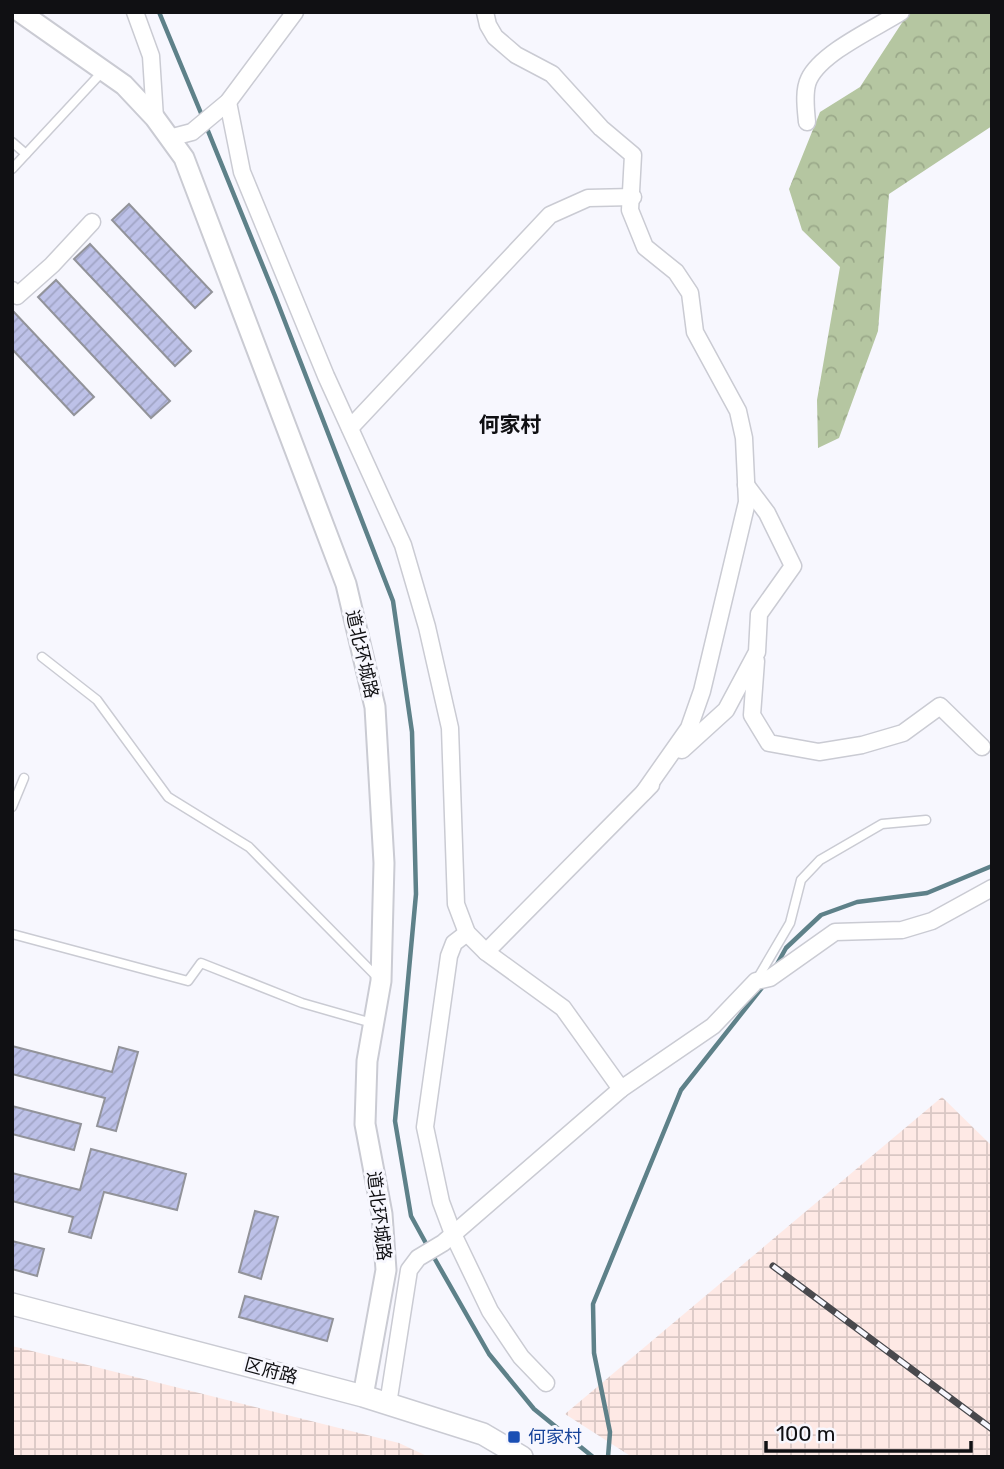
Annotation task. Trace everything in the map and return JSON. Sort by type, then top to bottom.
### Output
[{"type":"main road","name":"区府路","points":[[12,1304],[363,1396],[484,1434],[522,1457]]},
{"type":"street","name":"道北环城路","points":[[20,12],[124,85],[155,118],[184,158],[346,584],[375,707],[384,863],[381,981],[367,1061],[365,1124],[382,1214],[386,1270],[363,1396]]},
{"type":"street","points":[[135,12],[151,55],[155,118]]},
{"type":"street","points":[[169,138],[192,132],[224,105],[295,12]]},
{"type":"street","points":[[485,12],[495,37],[516,55],[552,74],[601,128],[633,155],[633,197],[630,210],[645,247],[676,272],[690,293],[695,332],[738,411],[744,438],[747,502],[702,691],[689,728],[644,792]]},
{"type":"street","points":[[807,122],[808,81],[815,70],[860,36],[901,12]]},
{"type":"street","points":[[224,105],[242,173],[349,428],[403,545],[427,627],[450,728],[456,904],[467,933],[486,952],[563,1008],[621,1089]]},
{"type":"street","points":[[349,428],[550,215],[588,198],[633,197]]},
{"type":"street","points":[[12,290],[17,296],[52,265],[92,222]]},
{"type":"street","points":[[746,485],[766,513],[793,566],[759,614],[752,715],[769,743],[818,752],[862,745],[903,733],[940,706],[982,747]]},
{"type":"street","points":[[486,952],[683,749],[726,710],[757,652]]},
{"type":"street","points":[[388,1404],[409,1270],[424,1255],[448,1239],[621,1089],[713,1026],[756,981],[770,978],[835,932],[902,930],[932,921],[992,888]]},
{"type":"street","points":[[467,933],[454,943],[449,956],[425,1127],[448,1239],[490,1311],[521,1357],[546,1383]]},
{"type":"lane","points":[[12,169],[104,71]]},
{"type":"lane","points":[[12,142],[26,154]]},
{"type":"lane","points":[[42,657],[97,700],[168,797],[249,847],[381,981]]},
{"type":"lane","points":[[12,807],[24,778]]},
{"type":"lane","points":[[756,981],[790,923],[801,880],[820,860],[881,824],[926,820]]},
{"type":"lane","points":[[12,934],[188,981],[201,963],[302,1003],[373,1024]]},
{"type":"shaded area","points":[[942,1097],[992,1146],[992,1457],[632,1457],[565,1414]]},
{"type":"shaded area","points":[[12,1346],[399,1443],[429,1457],[12,1457]]},
{"type":"green space","points":[[909,12],[992,12],[992,126],[889,194],[878,331],[839,438],[818,448],[817,400],[840,267],[802,230],[789,189],[820,112],[860,87]]},
{"type":"building","points":[[129,204],[212,292],[195,308],[112,220]]},
{"type":"building","points":[[90,244],[191,351],[175,366],[74,259]]},
{"type":"building","points":[[56,280],[170,401],[151,418],[38,297]]},
{"type":"building","points":[[12,310],[94,397],[74,415],[12,349]]},
{"type":"building","points":[[12,1046],[112,1072],[119,1047],[138,1052],[116,1131],[97,1126],[105,1098],[12,1074]]},
{"type":"building","points":[[12,1106],[81,1124],[74,1150],[12,1134]]},
{"type":"building","points":[[91,1149],[186,1174],[177,1210],[104,1192],[91,1238],[69,1232],[73,1217],[12,1201],[12,1173],[80,1190]]},
{"type":"building","points":[[255,1211],[278,1217],[261,1279],[239,1272]]},
{"type":"building","points":[[12,1241],[44,1249],[37,1276],[12,1269]]},
{"type":"building","points":[[245,1296],[333,1319],[327,1341],[239,1317]]},
{"type":"waterway","points":[[159,12],[203,118]]},
{"type":"waterway","points":[[206,126],[393,601],[412,732],[416,894],[395,1121],[411,1216],[428,1247]]},
{"type":"waterway","points":[[776,966],[786,948],[821,915],[857,902],[927,893],[992,866]]},
{"type":"waterway","points":[[608,1457],[610,1432],[594,1353],[593,1304],[681,1090],[764,985]]},
{"type":"waterway","points":[[432,1254],[489,1354],[534,1409],[593,1457]]},
{"type":"railway","points":[[773,1266],[992,1429]]},
{"type":"place","name":"何家村","points":[[514,1437]]},
{"type":"district","name":"何家村","points":[[510,425]]}]
